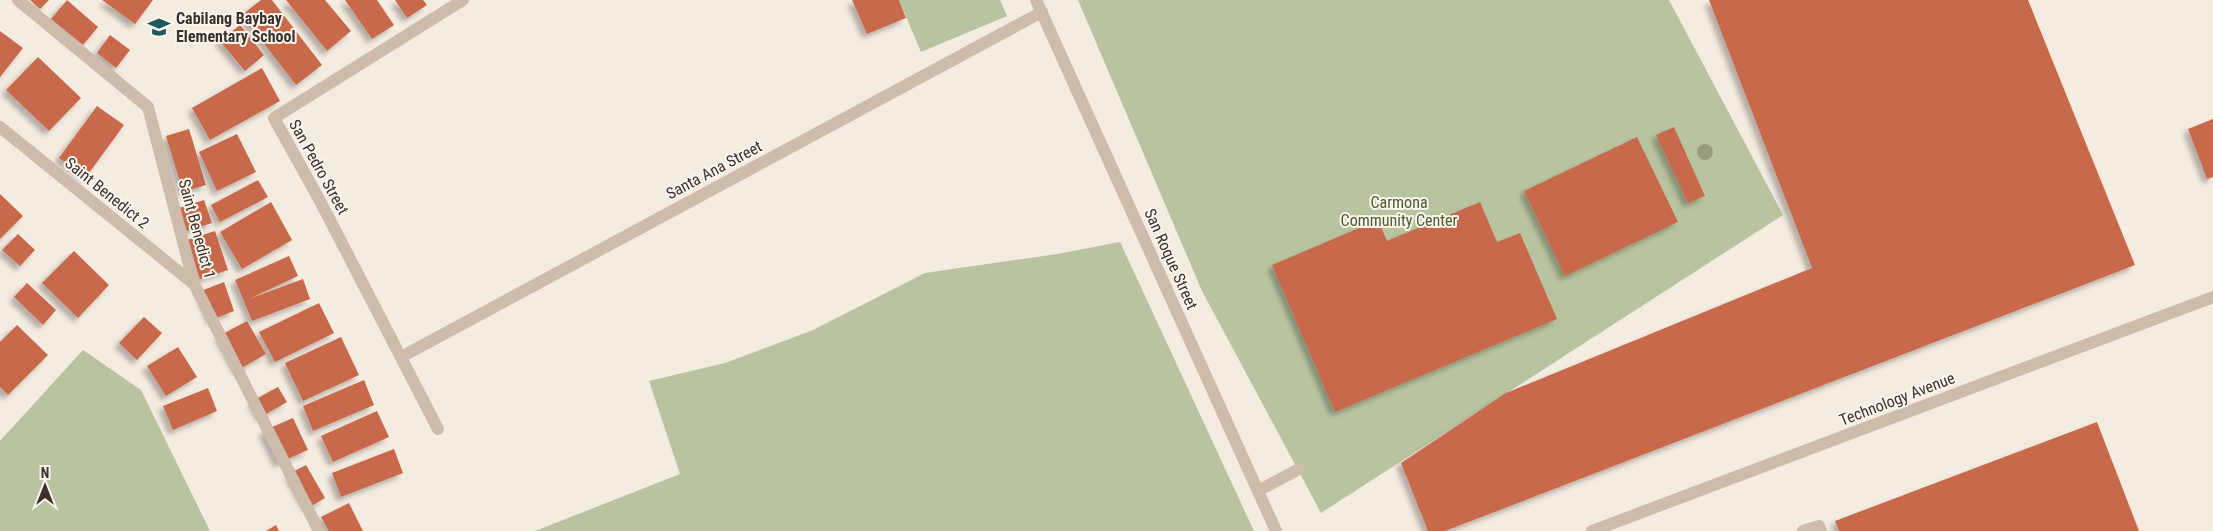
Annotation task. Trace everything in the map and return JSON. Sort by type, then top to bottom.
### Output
[{"type":"street","name":"Saint Benedict 1","points":[[18,0],[148,106],[194,284],[319,531]]},
{"type":"street","name":"San Pedro Street","points":[[438,429],[319,199],[274,118],[463,0]]},
{"type":"street","name":"San Roque Street","points":[[1036,0],[1276,531]]},
{"type":"street","name":"Santa Ana Street","points":[[401,357],[1042,12]]},
{"type":"street","name":"Saint Benedict 2","points":[[0,127],[194,284]]},
{"type":"street","name":"Technology Avenue","points":[[1599,530],[2213,297]]},
{"type":"street","points":[[1258,491],[1299,469]]},
{"type":"street","points":[[1803,531],[1819,526],[1821,531]]},
{"type":"green space","points":[[899,0],[1000,0],[1007,16],[921,52]]},
{"type":"green space","name":"Carmona Community Center","points":[[1078,0],[1669,0],[1783,215],[1321,513],[1202,291]]},
{"type":"green space","points":[[1120,242],[1254,531],[535,531],[680,474],[649,381],[725,363],[813,330],[925,273],[1057,254]]},
{"type":"green space","points":[[83,350],[141,390],[210,531],[0,531],[0,441]]},
{"type":"building","points":[[30,0],[49,0],[40,9]]},
{"type":"building","points":[[67,0],[98,27],[83,45],[51,19]]},
{"type":"building","points":[[102,0],[153,0],[135,24]]},
{"type":"building","points":[[261,0],[272,0],[322,65],[296,85],[242,15]]},
{"type":"building","points":[[286,0],[325,0],[351,31],[327,51]]},
{"type":"building","points":[[345,0],[377,0],[394,25],[372,39]]},
{"type":"building","points":[[395,0],[423,0],[427,5],[407,18]]},
{"type":"building","points":[[852,0],[899,0],[906,18],[867,34]]},
{"type":"building","points":[[1709,0],[2028,0],[2135,265],[1445,531],[1428,531],[1401,463],[1506,393],[1812,268]]},
{"type":"building","points":[[240,25],[264,55],[245,71],[220,41]]},
{"type":"building","points":[[0,31],[23,48],[0,77]]},
{"type":"building","points":[[110,35],[130,50],[116,68],[97,53]]},
{"type":"building","points":[[38,57],[81,98],[49,131],[6,90]]},
{"type":"building","points":[[262,68],[280,101],[210,140],[192,108]]},
{"type":"building","points":[[97,106],[124,125],[86,177],[59,158]]},
{"type":"building","points":[[2213,119],[2213,177],[2207,179],[2188,129]]},
{"type":"building","points":[[1674,127],[1705,196],[1688,203],[1656,135]]},
{"type":"building","points":[[189,129],[206,185],[183,192],[166,136]]},
{"type":"building","points":[[237,134],[256,172],[217,191],[199,152]]},
{"type":"building","points":[[1637,137],[1678,222],[1565,276],[1524,191]]},
{"type":"building","points":[[258,180],[268,197],[220,222],[211,205]]},
{"type":"building","points":[[0,194],[23,216],[0,239]]},
{"type":"building","points":[[204,200],[212,223],[187,231],[179,208]]},
{"type":"building","points":[[271,202],[292,240],[242,269],[220,232]]},
{"type":"building","points":[[1480,202],[1497,242],[1520,233],[1557,319],[1335,412],[1272,265],[1378,220],[1387,241]]},
{"type":"building","points":[[215,231],[228,270],[200,279],[187,240]]},
{"type":"building","points":[[18,234],[35,250],[20,266],[2,250]]},
{"type":"building","points":[[74,251],[109,285],[78,318],[42,283]]},
{"type":"building","points":[[289,256],[298,276],[249,299],[303,279],[310,299],[252,321],[235,280]]},
{"type":"building","points":[[224,282],[234,311],[211,320],[201,291]]},
{"type":"building","points":[[27,283],[56,310],[43,325],[14,297]]},
{"type":"building","points":[[319,303],[334,333],[275,362],[259,332]]},
{"type":"building","points":[[144,317],[162,333],[137,360],[119,343]]},
{"type":"building","points":[[247,321],[266,354],[238,370],[219,336]]},
{"type":"building","points":[[17,325],[48,355],[8,395],[0,387],[0,342]]},
{"type":"building","points":[[341,337],[359,375],[303,401],[285,363]]},
{"type":"building","points":[[178,347],[197,377],[166,396],[147,366]]},
{"type":"building","points":[[364,380],[374,405],[313,431],[303,406]]},
{"type":"building","points":[[278,387],[287,402],[261,417],[252,401]]},
{"type":"building","points":[[208,388],[217,411],[173,430],[163,406]]},
{"type":"building","points":[[377,411],[389,437],[333,462],[321,436]]},
{"type":"building","points":[[293,418],[308,450],[278,463],[263,431]]},
{"type":"building","points":[[2097,422],[2139,531],[1839,531],[1835,521]]},
{"type":"building","points":[[394,449],[403,473],[341,497],[332,473]]},
{"type":"building","points":[[306,465],[325,498],[308,508],[289,474]]},
{"type":"building","points":[[349,503],[363,531],[329,531],[321,517]]},
{"type":"building","points":[[276,525],[279,531],[266,531]]},
{"type":"place","name":"Cabilang Baybay Elementary School","points":[[159,27]]}]
